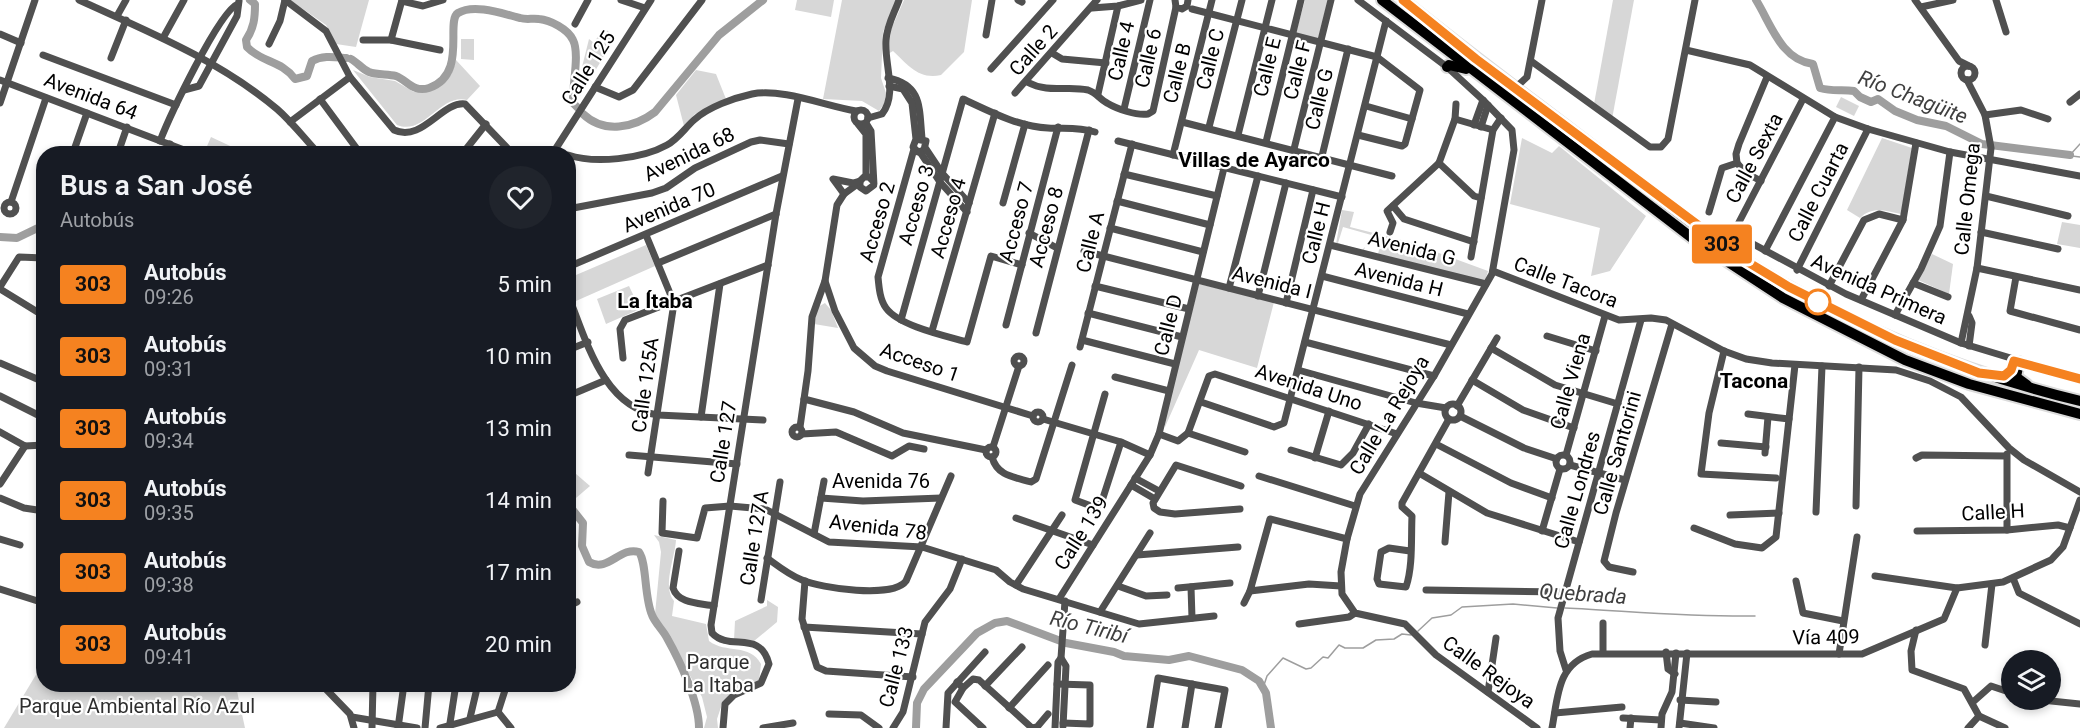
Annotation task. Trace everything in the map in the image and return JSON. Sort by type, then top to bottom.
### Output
[{"type":"highway","points":[[1382,0],[1470,70],[1696,241],[1783,298],[1905,360],[1969,384],[2080,414]]},
{"type":"highway","points":[[1403,0],[1702,230],[1789,287],[1886,336],[1979,373],[2080,401]]},
{"type":"highway","points":[[1447,67],[1449,65],[1470,70]]},
{"type":"highway","points":[[1979,373],[2004,376],[2016,361]]},
{"type":"highway","points":[[2016,361],[2016,374],[2020,382],[2050,394]]},
{"type":"street","points":[[0,103],[35,0]]},
{"type":"street","points":[[79,0],[164,38],[200,58],[262,98],[290,122],[312,146]]},
{"type":"street","points":[[117,16],[126,0]]},
{"type":"street","points":[[164,38],[184,0]]},
{"type":"street","points":[[268,44],[280,21],[285,0],[321,26],[350,77],[394,130],[399,133],[413,132],[460,104],[470,108],[505,146]]},
{"type":"street","points":[[391,40],[402,1],[423,6],[443,0]]},
{"type":"street","points":[[575,24],[588,0]]},
{"type":"street","points":[[621,0],[645,8]]},
{"type":"street","name":"Calle 125","points":[[557,146],[651,0]]},
{"type":"street","points":[[595,87],[619,97],[633,90],[702,0]]},
{"type":"street","points":[[860,119],[877,117],[885,110],[889,101],[885,59],[887,30],[899,0]]},
{"type":"street","points":[[986,35],[992,0]]},
{"type":"street","points":[[991,69],[1053,0]]},
{"type":"street","name":"Calle 2","points":[[1015,93],[1092,8],[1096,0]]},
{"type":"street","points":[[1092,8],[1118,6],[1141,0]]},
{"type":"street","name":"Calle 4","points":[[1124,109],[1150,0]]},
{"type":"street","points":[[1175,5],[1186,7],[1188,0]]},
{"type":"street","name":"Calle B","points":[[1173,154],[1212,0]]},
{"type":"street","name":"Calle C","points":[[1209,127],[1242,0]]},
{"type":"street","points":[[1238,135],[1272,0]]},
{"type":"street","name":"Calle E","points":[[1266,142],[1301,0]]},
{"type":"street","name":"Calle F","points":[[1294,149],[1331,0]]},
{"type":"street","points":[[1359,0],[1447,67],[1512,130],[1514,150],[1502,206],[1493,271]]},
{"type":"street","points":[[1515,88],[1525,81],[1542,0]]},
{"type":"street","points":[[1531,61],[1650,147],[1661,147],[1668,139],[1695,0]]},
{"type":"street","points":[[1915,0],[1959,61],[1962,78],[1970,79],[1974,70],[1959,61]]},
{"type":"street","points":[[1921,8],[1953,0]]},
{"type":"street","points":[[1996,0],[2006,32]]},
{"type":"street","points":[[160,141],[200,58],[228,10],[238,2]]},
{"type":"street","points":[[184,90],[199,86],[237,16],[238,2]]},
{"type":"street","name":"Calle 6","points":[[1124,109],[1143,115],[1153,111],[1175,5]]},
{"type":"street","points":[[1098,94],[1118,6]]},
{"type":"street","points":[[1192,9],[1377,57],[1420,90],[1406,144],[1402,146],[1358,135]]},
{"type":"street","points":[[111,58],[126,20]]},
{"type":"street","name":"Calle H","points":[[1200,402],[1274,427],[1284,423],[1386,21]]},
{"type":"street","points":[[0,34],[21,43]]},
{"type":"street","points":[[363,40],[391,40],[440,50]]},
{"type":"street","name":"Calle G","points":[[1322,156],[1348,49]]},
{"type":"street","points":[[1686,50],[1749,65],[1835,117],[1868,129],[1950,152],[2080,176]]},
{"type":"street","points":[[1052,53],[1062,59],[1106,63]]},
{"type":"street","points":[[43,56],[176,105]]},
{"type":"street","points":[[1961,70],[1969,66]]},
{"type":"street","points":[[290,122],[350,77]]},
{"type":"street","points":[[1761,181],[1746,173],[1737,163],[1736,154],[1767,77]]},
{"type":"street","name":"Calle Omega","points":[[1965,345],[1964,324],[1969,316],[1977,268],[1991,160],[1991,140],[1985,115],[1970,79]]},
{"type":"street","name":"Avenida 64","points":[[0,80],[175,146]]},
{"type":"street","points":[[888,82],[902,81],[916,96],[921,111],[920,150],[940,182],[967,212]]},
{"type":"street","points":[[1027,82],[1047,89],[1079,89],[1098,94],[1105,103],[1124,109]]},
{"type":"street","points":[[576,157],[606,161],[660,148],[675,140],[701,114],[750,94],[768,92],[844,109],[860,119],[871,131],[873,188],[860,184]]},
{"type":"street","points":[[2070,102],[2080,94]]},
{"type":"street","points":[[11,202],[46,98]]},
{"type":"street","points":[[320,99],[355,146]]},
{"type":"street","name":"Calle 127","points":[[723,728],[725,704],[734,695],[761,683],[769,664],[764,652],[752,643],[717,638],[711,625],[782,176],[798,99]]},
{"type":"street","name":"Acceso 3","points":[[901,320],[963,99],[995,113]]},
{"type":"street","name":"Calle Sexta","points":[[1737,233],[1737,226],[1803,99]]},
{"type":"street","points":[[1478,126],[1485,102]]},
{"type":"street","points":[[1390,232],[1393,223],[1387,213],[1439,163],[1455,119],[1456,104]]},
{"type":"street","points":[[1366,106],[1412,119]]},
{"type":"street","points":[[1985,115],[2021,110],[2048,119]]},
{"type":"street","points":[[75,146],[87,113]]},
{"type":"street","points":[[995,113],[1025,124],[1048,128],[1058,127]]},
{"type":"street","name":"Acceso 4","points":[[932,331],[995,113]]},
{"type":"street","points":[[1765,251],[1835,117]]},
{"type":"street","points":[[1471,256],[1493,130],[1501,118]]},
{"type":"street","points":[[860,119],[866,134],[860,184]]},
{"type":"street","points":[[1455,119],[1493,130]]},
{"type":"street","points":[[1182,122],[1322,156],[1392,176]]},
{"type":"street","points":[[469,146],[486,124]]},
{"type":"street","points":[[1003,203],[1025,124]]},
{"type":"street","points":[[120,146],[127,127]]},
{"type":"street","name":"Acceso 8","points":[[1036,333],[1057,248],[1092,131],[1079,127],[1058,127]]},
{"type":"street","name":"Acceso 7","points":[[1006,325],[1058,127]]},
{"type":"street","name":"Calle Cuarta","points":[[1797,270],[1868,129]]},
{"type":"street","points":[[919,139],[927,143],[920,150]]},
{"type":"street","name":"Avenida 68","points":[[576,207],[652,193],[751,142],[760,140],[789,144]]},
{"type":"street","points":[[1118,141],[1342,197]]},
{"type":"street","points":[[1861,300],[1903,220],[1916,143]]},
{"type":"street","name":"Calle A","points":[[1132,144],[1081,343],[1175,364]]},
{"type":"street","points":[[920,150],[969,203]]},
{"type":"street","name":"Acceso 2","points":[[920,150],[878,277],[886,309],[901,320],[967,342],[991,256],[1022,265]]},
{"type":"street","points":[[1895,315],[1940,226],[1950,152]]},
{"type":"street","points":[[1439,163],[1474,196],[1481,198]]},
{"type":"street","points":[[1709,212],[1722,168],[1737,163]]},
{"type":"street","name":"Calle D","points":[[1131,485],[1150,455],[1159,434],[1224,168]]},
{"type":"street","points":[[1124,174],[1217,196]]},
{"type":"street","name":"Avenida 70","points":[[576,264],[782,176]]},
{"type":"street","points":[[1229,288],[1258,176]]},
{"type":"street","name":"Acceso 1","points":[[860,184],[833,179],[844,194],[837,205],[825,281],[834,307],[854,348],[875,366],[1033,416],[1039,412],[1043,419],[1054,422]]},
{"type":"street","points":[[844,194],[860,184],[873,181]]},
{"type":"street","points":[[1258,296],[1286,183]]},
{"type":"street","points":[[1286,303],[1312,190]]},
{"type":"street","points":[[1986,196],[2068,216]]},
{"type":"street","points":[[1117,201],[1210,225]]},
{"type":"street","points":[[1393,206],[1404,219],[1474,242]]},
{"type":"street","points":[[658,262],[776,214]]},
{"type":"street","points":[[1829,286],[1864,220],[1879,214],[1903,220]]},
{"type":"street","points":[[1110,228],[1203,252]]},
{"type":"street","points":[[1981,232],[2058,249]]},
{"type":"street","points":[[1029,233],[1057,248]]},
{"type":"street","name":"Avenida Primera","points":[[1737,233],[1797,270],[1829,286],[1965,345],[2080,379]]},
{"type":"street","name":"Calle 125A","points":[[646,235],[674,303],[648,473]]},
{"type":"street","name":"Avenida G","points":[[1330,244],[1486,284]]},
{"type":"street","name":"Avenida I","points":[[1084,251],[1451,345]]},
{"type":"street","points":[[36,258],[19,257],[0,288],[36,311]]},
{"type":"street","points":[[622,358],[621,324],[648,310],[674,303],[768,265]]},
{"type":"street","points":[[1977,268],[2080,290]]},
{"type":"street","name":"Calle La Rejoya","points":[[1341,586],[1347,539],[1360,494],[1434,376],[1493,271]]},
{"type":"street","name":"Calle Tacora","points":[[1493,271],[1619,320],[1660,318],[1724,351],[1746,359],[1795,365],[1896,370],[1950,389],[1977,410],[2009,448],[2044,473],[2080,492]]},
{"type":"street","name":"Avenida H","points":[[1322,276],[1468,314]]},
{"type":"street","points":[[2016,277],[2010,312],[2080,330]]},
{"type":"street","points":[[825,281],[816,302],[809,334],[801,431],[836,432],[892,456],[909,446],[924,449]]},
{"type":"street","points":[[1913,283],[1948,297]]},
{"type":"street","points":[[701,417],[720,284]]},
{"type":"street","points":[[1095,286],[1189,309]]},
{"type":"street","points":[[816,302],[826,301],[834,307]]},
{"type":"street","points":[[576,312],[606,380],[631,406],[642,413],[763,420]]},
{"type":"street","points":[[1088,313],[1182,337]]},
{"type":"street","name":"Calle Viena","points":[[1566,455],[1585,394],[1605,316]]},
{"type":"street","name":"Calle Londres","points":[[1566,670],[1560,651],[1558,618],[1641,320]]},
{"type":"street","name":"Calle Santorini","points":[[1633,572],[1604,564],[1671,324]]},
{"type":"street","points":[[1547,336],[1596,351]]},
{"type":"street","points":[[1410,551],[1389,548],[1381,552],[1377,579],[1379,584],[1406,587],[1410,551],[1412,516],[1402,507],[1402,503],[1436,444],[1447,413],[1456,406],[1497,338]]},
{"type":"street","points":[[576,347],[588,342]]},
{"type":"street","points":[[1305,342],[1434,376]]},
{"type":"street","points":[[1491,348],[1539,378],[1618,404]]},
{"type":"street","points":[[1724,351],[1709,414],[1701,474],[1776,478]]},
{"type":"street","points":[[0,363],[36,379]]},
{"type":"street","points":[[1019,366],[987,456],[992,457],[998,471],[1034,482],[1038,477],[1072,365]]},
{"type":"street","points":[[1694,528],[1745,546],[1762,548],[1776,537],[1795,365]]},
{"type":"street","points":[[1816,512],[1822,366]]},
{"type":"street","points":[[1856,506],[1859,367]]},
{"type":"street","points":[[1298,370],[1432,407],[1447,413],[1454,420],[1460,416]]},
{"type":"street","name":"Avenida Uno","points":[[1200,402],[1211,374],[1221,375],[1397,434]]},
{"type":"street","points":[[1115,377],[1168,391]]},
{"type":"street","points":[[576,393],[606,380]]},
{"type":"street","points":[[1472,380],[1523,410],[1574,429]]},
{"type":"street","points":[[1106,394],[1075,500],[1094,507],[1101,504],[1121,442]]},
{"type":"street","points":[[0,396],[36,414]]},
{"type":"street","points":[[804,399],[854,412],[903,433],[989,449]]},
{"type":"street","points":[[1159,434],[1178,441],[1188,433],[1200,402]]},
{"type":"street","points":[[1456,406],[1461,411],[1460,416]]},
{"type":"street","points":[[1315,458],[1329,411]]},
{"type":"street","points":[[1748,414],[1789,419]]},
{"type":"street","points":[[1460,416],[1524,448],[1557,459],[1566,455],[1570,458],[1570,465]]},
{"type":"street","points":[[1721,443],[1765,450],[1768,417]]},
{"type":"street","points":[[1054,422],[1121,442],[1150,455]]},
{"type":"street","points":[[1291,450],[1341,465],[1353,453],[1369,424]]},
{"type":"street","points":[[0,432],[25,446],[36,445]]},
{"type":"street","points":[[1188,433],[1245,452]]},
{"type":"street","points":[[1436,444],[1511,483],[1552,498]]},
{"type":"street","points":[[0,484],[25,446]]},
{"type":"street","points":[[2007,530],[2006,456],[2009,448]]},
{"type":"street","points":[[629,455],[736,464]]},
{"type":"street","points":[[1916,458],[1922,455],[2006,456]]},
{"type":"street","points":[[1542,531],[1560,469],[1557,466],[1557,459]]},
{"type":"street","points":[[1240,509],[1167,514],[1155,508],[1155,499],[1176,465],[1241,486]]},
{"type":"street","points":[[1570,465],[1626,480]]},
{"type":"street","points":[[1560,469],[1565,469],[1570,465]]},
{"type":"street","points":[[1419,473],[1487,513],[1579,542]]},
{"type":"street","points":[[766,558],[805,581],[845,589],[888,590],[904,585],[951,476]]},
{"type":"street","points":[[1259,476],[1355,506]]},
{"type":"street","points":[[1136,478],[1159,491]]},
{"type":"street","points":[[814,534],[824,481]]},
{"type":"street","name":"Calle 127A","points":[[761,600],[780,482]]},
{"type":"street","points":[[1131,485],[1155,499]]},
{"type":"street","name":"Calle 139","points":[[1062,600],[1131,485]]},
{"type":"street","points":[[1445,542],[1449,492]]},
{"type":"street","points":[[0,498],[24,508],[36,510]]},
{"type":"street","name":"Avenida 76","points":[[821,498],[884,501],[941,498]]},
{"type":"street","points":[[1875,576],[1957,588],[1992,584],[2013,578],[2051,560],[2062,547],[2080,500]]},
{"type":"street","name":"Avenida 78","points":[[663,501],[662,533],[697,538],[705,508],[730,506],[774,511],[814,534],[838,543],[922,547],[996,570],[1016,585],[1139,624],[1192,618]]},
{"type":"street","points":[[1730,515],[1779,513]]},
{"type":"street","points":[[1016,585],[1062,515]]},
{"type":"street","points":[[1016,518],[1094,545]]},
{"type":"street","points":[[1244,603],[1250,591],[1270,519],[1347,539]]},
{"type":"street","name":"Calle H","points":[[1917,531],[2007,530],[2048,525],[2070,528]]},
{"type":"street","points":[[1100,612],[1150,533]]},
{"type":"street","points":[[1839,654],[1857,537]]},
{"type":"street","points":[[0,539],[20,545]]},
{"type":"street","points":[[1137,555],[1238,547]]},
{"type":"street","points":[[679,550],[673,588],[675,594],[684,600],[714,606]]},
{"type":"street","name":"Calle 133","points":[[896,725],[913,677],[922,634],[930,613],[950,589],[963,559]]},
{"type":"street","points":[[2013,578],[2019,593],[2080,624]]},
{"type":"street","points":[[805,581],[802,601],[804,627],[813,660],[820,669],[913,677]]},
{"type":"street","points":[[1796,581],[1803,613],[1844,621]]},
{"type":"street","points":[[1178,588],[1230,583]]},
{"type":"street","points":[[1250,591],[1309,584],[1341,586],[1345,599],[1354,613],[1349,617],[1299,624]]},
{"type":"street","points":[[1984,645],[1992,584]]},
{"type":"street","points":[[1118,586],[1146,596],[1167,595]]},
{"type":"street","points":[[1191,587],[1192,618],[1214,616]]},
{"type":"street","name":"Vía 409","points":[[1566,670],[1578,659],[1603,652],[1839,654],[1869,652],[1944,619],[1957,588]]},
{"type":"street","points":[[0,589],[36,600]]},
{"type":"street","points":[[1426,590],[1564,592]]},
{"type":"street","points":[[1061,723],[1057,684],[1064,626],[1062,600]]},
{"type":"street","name":"Calle Rejoya","points":[[1354,613],[1405,624],[1436,655],[1537,728]]},
{"type":"street","points":[[1603,623],[1603,652]]},
{"type":"street","points":[[804,627],[922,634]]},
{"type":"street","points":[[1916,630],[1911,651],[1912,670],[1964,688],[1974,702],[1979,716],[2005,728]]},
{"type":"street","points":[[1488,692],[1496,638]]},
{"type":"street","points":[[985,686],[1022,647]]},
{"type":"street","points":[[946,728],[947,697],[960,685],[985,652]]},
{"type":"street","points":[[1666,652],[1668,669],[1675,674]]},
{"type":"street","points":[[1630,728],[1627,718],[1661,724],[1672,692],[1676,652]]},
{"type":"street","points":[[1687,653],[1679,725],[1714,728]]},
{"type":"street","points":[[1061,658],[1065,663],[1061,723]]},
{"type":"street","points":[[1009,708],[1048,665]]},
{"type":"street","points":[[1552,728],[1566,670]]},
{"type":"street","points":[[1150,728],[1158,678],[1225,690],[1218,728]]},
{"type":"street","points":[[983,728],[955,702],[960,685],[973,679],[979,680],[1032,728],[1037,727],[1048,714]]},
{"type":"street","points":[[1055,728],[1061,723],[1089,724],[1090,685],[1057,684]]},
{"type":"street","points":[[1185,728],[1192,684]]},
{"type":"street","points":[[1974,702],[1991,686],[2001,689]]},
{"type":"street","points":[[328,692],[351,717],[354,728]]},
{"type":"street","points":[[372,724],[373,692]]},
{"type":"street","points":[[398,726],[403,692]]},
{"type":"street","points":[[424,728],[428,692]]},
{"type":"street","points":[[450,723],[455,692]]},
{"type":"street","points":[[470,718],[476,692]]},
{"type":"street","points":[[498,711],[504,692]]},
{"type":"street","points":[[1680,700],[1716,702]]},
{"type":"street","points":[[2061,702],[2080,704]]},
{"type":"street","points":[[1555,713],[1622,707]]},
{"type":"street","points":[[440,728],[450,723],[498,711]]},
{"type":"street","points":[[498,711],[511,728]]},
{"type":"street","points":[[829,714],[861,715],[879,728]]},
{"type":"street","points":[[1968,728],[1979,716]]},
{"type":"street","points":[[351,717],[372,724],[417,728]]},
{"type":"street","points":[[764,728],[793,723]]},
{"type":"green space","points":[[290,0],[369,0],[356,47],[336,44],[326,25]]},
{"type":"green space","points":[[797,0],[834,0],[831,17],[795,10]]},
{"type":"green space","points":[[842,0],[896,0],[883,32],[881,78],[886,93],[884,104],[879,111],[862,101],[823,99]]},
{"type":"green space","points":[[904,0],[972,0],[964,52],[941,75],[920,73],[893,51],[888,54],[889,34]]},
{"type":"green space","points":[[1305,0],[1328,0],[1318,39],[1296,33]]},
{"type":"green space","points":[[1613,0],[1634,0],[1612,119],[1594,104]]},
{"type":"green space","points":[[603,28],[616,36],[580,96],[577,87],[589,39],[594,43]]},
{"type":"green space","points":[[461,39],[474,39],[474,60],[461,59]]},
{"type":"green space","points":[[456,60],[480,86],[467,100],[449,102],[416,125],[407,127],[397,125],[353,70],[370,77],[395,81],[414,92],[425,92],[441,84],[451,75]]},
{"type":"green space","points":[[696,70],[716,74],[726,99],[695,114],[684,126],[676,95]]},
{"type":"green space","points":[[1841,97],[1859,106],[1854,116],[1836,107]]},
{"type":"green space","points":[[211,137],[230,146],[207,146]]},
{"type":"green space","points":[[1522,138],[1552,153],[1559,146],[1646,216],[1610,271],[1591,276],[1600,228],[1510,204]]},
{"type":"green space","points":[[1882,138],[1912,148],[1901,214],[1874,211],[1860,218],[1847,210]]},
{"type":"green space","points":[[1342,210],[1354,212],[1350,227],[1409,242],[1488,271],[1485,282],[1336,244]],"holes":[[[1343,227],[1382,238],[1378,254],[1364,250],[1365,247],[1362,250],[1338,243]]]},
{"type":"green space","points":[[2062,222],[2080,225],[2080,248],[2057,244]]},
{"type":"green space","points":[[646,245],[655,266],[576,301],[576,275]]},
{"type":"green space","points":[[1932,254],[1953,264],[1949,294],[1918,280]]},
{"type":"green space","points":[[1199,284],[1274,302],[1257,368],[1199,350],[1165,427],[1164,422]]},
{"type":"green space","points":[[629,286],[640,309],[606,324],[597,299]]},
{"type":"green space","points":[[825,303],[831,310],[838,328],[814,324],[816,308]]},
{"type":"green space","points":[[576,474],[590,486],[576,498]]},
{"type":"green space","name":"Parque La Itaba","points":[[654,535],[676,540],[669,580],[669,588],[674,601],[672,616],[706,624],[709,641],[723,647],[751,653],[761,664],[759,681],[723,701],[717,719],[718,728],[704,728],[707,717],[702,697],[655,614],[661,552],[659,542]]},
{"type":"green space","points":[[767,600],[778,607],[777,622],[754,641],[734,640],[735,621],[767,606]]},
{"type":"green space","name":"Parque Ambiental Río Azul","points":[[36,675],[36,692],[237,692],[245,728],[4,728]]},
{"type":"waterway","name":"Río Chagüite","points":[[250,0],[255,4],[255,14],[246,40],[247,47],[259,56],[284,68],[295,79],[307,76],[312,61],[316,59],[346,58]]},
{"type":"waterway","name":"Río Chagüite","points":[[583,114],[591,120],[609,126],[629,125],[647,118],[655,112],[719,35],[763,0]]},
{"type":"waterway","name":"Río Chagüite","points":[[1756,0],[1778,40],[1785,48],[1793,56],[1813,64],[1820,88],[1854,91],[1871,102],[1878,99],[1895,111],[1917,120],[1946,126],[1982,144],[2070,155]]},
{"type":"waterway","name":"Río Chagüite","points":[[351,59],[369,72],[396,76],[419,89],[429,88],[441,81],[448,72],[452,61],[453,26],[458,13],[480,9],[523,19],[543,20],[563,29],[573,40],[576,53],[573,103],[578,108]]},
{"type":"waterway","points":[[2070,155],[2080,144]]},
{"type":"waterway","points":[[2072,156],[2080,157]]},
{"type":"waterway","name":"Río Tiribí","points":[[0,237],[17,238],[36,229]]},
{"type":"waterway","name":"Río Tiribí","points":[[576,514],[583,523],[582,546],[589,562],[602,564],[632,551],[639,552],[642,557],[649,608],[683,670],[696,706],[699,728]]},
{"type":"waterway","name":"Quebrada","points":[[1418,631],[1432,618],[1451,615],[1462,607],[1513,604],[1557,608]]},
{"type":"waterway","name":"Quebrada","points":[[1565,608],[1683,615],[1755,616]]},
{"type":"waterway","name":"Río Tiribí","points":[[916,728],[917,703],[924,689],[977,633],[995,623],[1007,621],[1066,643],[1124,656],[1169,660],[1189,656],[1242,670],[1259,681],[1266,693],[1271,728]]},
{"type":"waterway","name":"Quebrada","points":[[1263,688],[1267,676],[1283,658],[1306,669],[1311,668],[1323,657],[1328,658],[1339,645],[1345,648],[1363,648],[1376,640],[1394,639],[1402,634],[1411,635]]},
{"type":"bus line","name":"303","points":[[1403,0],[1476,59],[1702,230],[1746,261],[1789,287],[1895,340],[1979,373],[2007,375],[2014,361],[2080,379]]},
{"type":"district","name":"Villas de Ayarco","points":[[1254,160]]},
{"type":"district","name":"La Ítaba","points":[[655,301]]},
{"type":"district","name":"Tacona","points":[[1754,381]]}]
